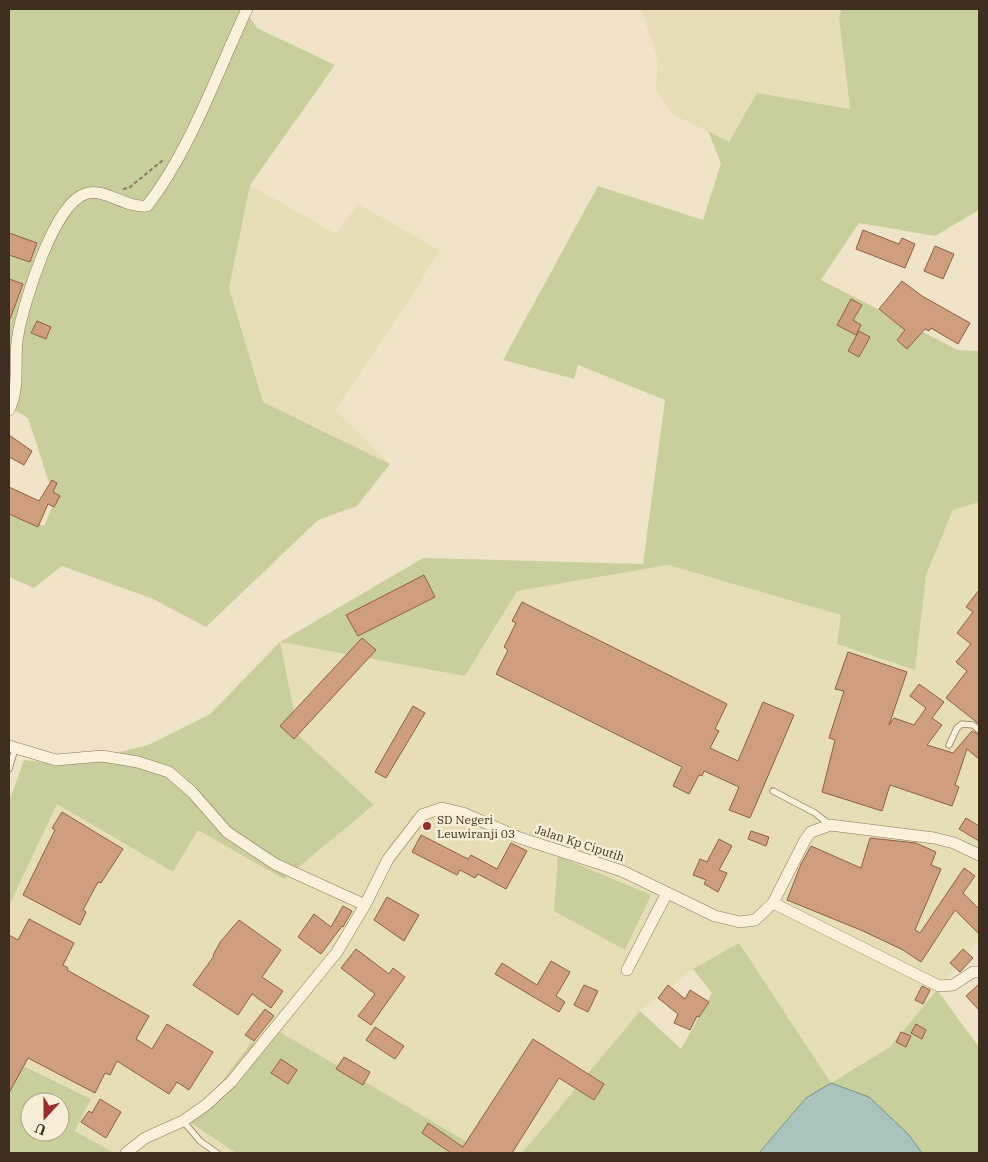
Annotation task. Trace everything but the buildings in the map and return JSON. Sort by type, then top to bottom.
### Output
[{"type":"street","points":[[9,410],[17,383],[17,337],[33,276],[61,218],[78,198],[85,193],[101,193],[134,207],[147,206],[156,195],[194,126],[247,9]]},
{"type":"street","points":[[12,748],[56,760],[102,756],[138,762],[169,772],[192,792],[227,832],[259,854],[275,864],[365,905]]},
{"type":"street","name":"Jalan Kp Ciputih","points":[[126,1153],[144,1138],[183,1121],[206,1106],[231,1082],[337,952],[365,905],[388,860],[410,828],[422,815],[442,808],[463,813],[520,838],[622,871],[715,916],[740,922],[755,920],[772,903],[805,840],[811,832],[830,825]]},
{"type":"street","points":[[830,825],[934,838],[954,843],[979,855]]},
{"type":"street","points":[[627,970],[667,893]]},
{"type":"street","points":[[772,903],[939,986],[953,985],[973,972],[979,972]]},
{"type":"lane","points":[[949,745],[957,728],[962,724],[974,725],[979,730]]},
{"type":"lane","points":[[9,769],[12,748]]},
{"type":"lane","points":[[773,792],[815,813],[830,825]]},
{"type":"lane","points":[[183,1121],[200,1141],[217,1153]]},
{"type":"path","points":[[120,189],[129,188],[167,155]]},
{"type":"shaded area","points":[[641,9],[842,9],[839,17],[850,109],[757,93],[729,142],[674,115],[656,91],[658,60]]},
{"type":"shaded area","points":[[250,185],[336,234],[358,204],[439,250],[418,286],[335,410],[390,464],[263,402],[229,288]]},
{"type":"shaded area","points":[[979,502],[979,940],[890,1047],[831,1083],[739,943],[693,969],[640,1011],[522,1153],[486,1153],[275,1029],[192,1123],[236,1153],[114,1153],[75,1131],[91,1099],[9,1059],[9,906],[57,804],[173,872],[198,829],[284,879],[374,806],[299,736],[280,642],[465,676],[516,591],[668,565],[841,615],[915,670],[926,575],[953,510]]},
{"type":"green space","points":[[9,9],[244,9],[257,28],[335,65],[250,185],[229,288],[263,402],[390,464],[357,506],[318,520],[206,627],[153,599],[62,566],[34,588],[9,577],[9,511],[44,526],[55,501],[28,418],[9,407]]},
{"type":"green space","points":[[842,9],[979,9],[979,210],[935,236],[859,223],[821,280],[958,350],[979,351],[979,502],[953,510],[926,575],[915,670],[837,644],[841,615],[668,565],[517,591],[465,676],[280,642],[423,558],[643,564],[665,400],[578,365],[574,379],[503,360],[598,186],[703,220],[721,163],[708,131],[729,142],[757,93],[850,109],[839,17]]},
{"type":"green space","points":[[280,642],[299,736],[374,805],[284,879],[198,830],[173,872],[57,804],[9,906],[9,801],[24,760],[67,765],[148,745],[210,714]]},
{"type":"green space","points":[[558,856],[651,895],[625,950],[554,911]]},
{"type":"green space","points":[[739,943],[831,1083],[890,1047],[937,990],[979,1047],[979,1153],[922,1153],[909,1135],[806,1098],[759,1153],[522,1153],[640,1011],[681,1049],[712,993],[693,969]]},
{"type":"green space","points":[[275,1029],[486,1153],[236,1153],[191,1123],[250,1044]]},
{"type":"green space","points":[[9,1059],[91,1099],[75,1131],[114,1153],[9,1153]]},
{"type":"water","points":[[831,1083],[869,1097],[909,1135],[922,1153],[759,1153],[806,1098]]},
{"type":"place","name":"SD Negeri Leuwiranji 03","points":[[427,826]]}]
